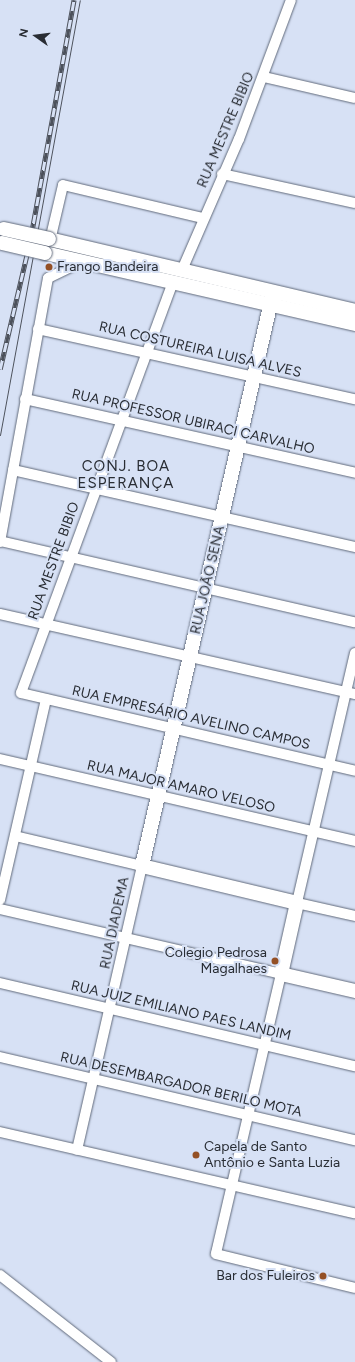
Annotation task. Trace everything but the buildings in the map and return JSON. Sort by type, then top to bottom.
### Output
[{"type":"street","name":"RUA MESTRE BIBIO","points":[[182,270],[264,77],[292,0]]},
{"type":"street","points":[[264,77],[355,98]]},
{"type":"street","points":[[222,174],[355,203]]},
{"type":"street","points":[[50,236],[63,185],[203,218]]},
{"type":"street","points":[[2,236],[50,236],[182,270],[355,324]]},
{"type":"street","points":[[2,236],[45,253],[173,282],[271,299],[355,311]]},
{"type":"street","points":[[83,262],[48,278],[0,542],[70,556],[355,622]]},
{"type":"street","name":"RUA MESTRE BIBIO","points":[[21,693],[120,419],[173,282]]},
{"type":"street","name":"RUA JOÃO SENA","points":[[142,866],[175,729],[271,299]]},
{"type":"street","name":"RUA COSTUREIRA LUISA ALVES","points":[[38,329],[355,399]]},
{"type":"street","name":"RUA PROFESSOR UBIRACI CARVALHO","points":[[25,399],[120,419],[355,473]]},
{"type":"street","points":[[13,470],[355,547]]},
{"type":"street","points":[[0,614],[350,693]]},
{"type":"street","points":[[355,653],[350,693],[329,765],[264,1044],[234,1185],[216,1254],[355,1288]]},
{"type":"street","name":"RUA EMPRESÁRIO AVELINO CAMPOS","points":[[21,693],[355,771]]},
{"type":"street","points":[[0,900],[46,699]]},
{"type":"street","name":"RUA MAJOR AMARO VELOSO","points":[[0,759],[355,841]]},
{"type":"street","points":[[14,836],[355,916]]},
{"type":"street","name":"RUA DIADEMA","points":[[77,1150],[111,1009],[142,866]]},
{"type":"street","points":[[0,909],[355,991]]},
{"type":"street","name":"RUA JUIZ EMILIANO PAES LANDIM","points":[[0,983],[355,1066]]},
{"type":"street","name":"RUA DESEMBARGADOR BERILO MOTA","points":[[0,1057],[355,1140]]},
{"type":"street","points":[[0,1132],[355,1213]]},
{"type":"street","points":[[0,1275],[111,1362]]},
{"type":"tram line","points":[[0,435],[80,0]]},
{"type":"railway","points":[[0,369],[30,241],[74,0]]},
{"type":"place","name":"Frango Bandeira","points":[[49,267]]},
{"type":"place","name":"Colegio Pedrosa Magalhaes","points":[[275,961]]},
{"type":"place","name":"Capela de Santo Antônio e Santa Luzia","points":[[196,1155]]},
{"type":"place","name":"Bar dos Fuleiros","points":[[323,1276]]},
{"type":"district","name":"CONJ. BOA ESPERANÇA","points":[[126,474]]}]
